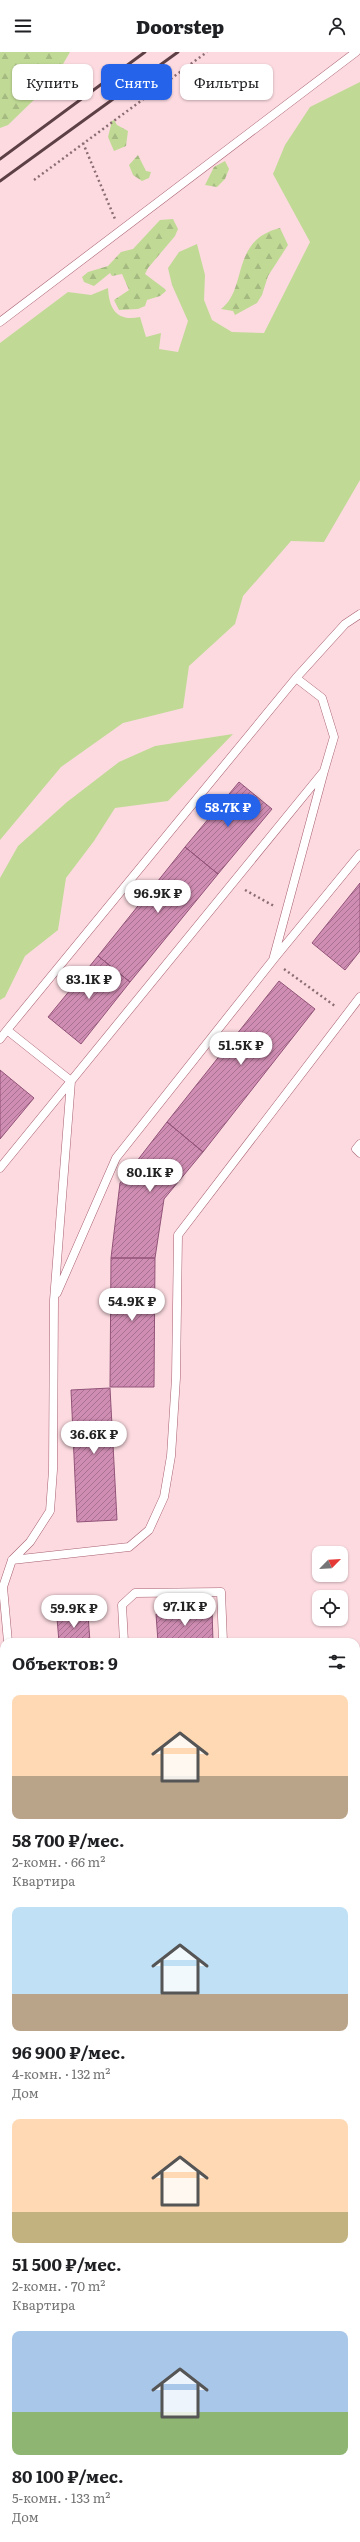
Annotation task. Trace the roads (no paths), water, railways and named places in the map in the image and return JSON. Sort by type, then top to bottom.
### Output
[{"type":"lane","points":[[0,322],[356,52]]},
{"type":"lane","points":[[0,1039],[296,678],[345,624],[360,614]]},
{"type":"lane","points":[[273,960],[334,737],[322,698],[296,678]]},
{"type":"lane","points":[[0,1168],[324,771]]},
{"type":"lane","points":[[54,1300],[116,1158],[273,960],[360,854]]},
{"type":"lane","points":[[12,1560],[129,1547],[150,1530],[164,1497],[171,1456],[176,1378],[178,1235],[360,997]]},
{"type":"lane","points":[[7,1030],[71,1081]]},
{"type":"lane","points":[[8,1638],[3,1588],[12,1560],[30,1542],[50,1511],[53,1470],[54,1300],[71,1081]]},
{"type":"lane","points":[[360,1144],[356,1149],[360,1153]]},
{"type":"lane","points":[[124,1638],[122,1605],[135,1593],[221,1592],[223,1638]]},
{"type":"railway","points":[[0,159],[145,52]]},
{"type":"railway","points":[[0,181],[178,52]]}]
